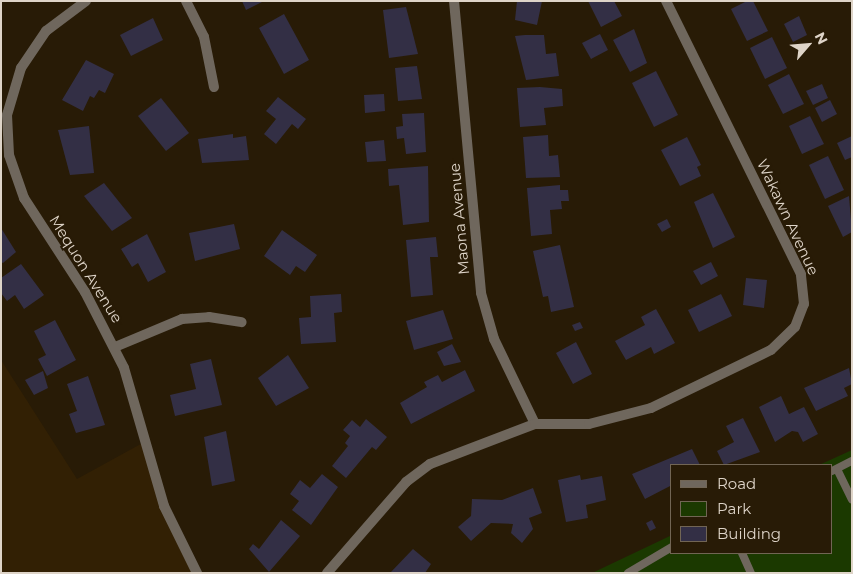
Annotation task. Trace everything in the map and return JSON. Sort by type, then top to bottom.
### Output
[{"type":"street","name":"Mequon Avenue","points":[[86,1],[50,27],[23,63],[10,101],[8,145],[24,198],[115,347],[143,422],[170,522],[197,573]]},
{"type":"street","points":[[186,1],[204,37],[214,87]]},
{"type":"street","name":"Maona Avenue","points":[[454,1],[481,293],[494,339],[535,424]]},
{"type":"street","name":"Wakawn Avenue","points":[[535,424],[590,424],[650,408],[778,345],[793,331],[802,312],[801,274],[666,1]]},
{"type":"street","points":[[115,347],[182,319],[209,317],[242,322]]},
{"type":"street","points":[[327,573],[422,469],[535,424]]},
{"type":"lane","points":[[852,461],[834,470],[852,500]]},
{"type":"lane","points":[[628,573],[670,548]]},
{"type":"lane","points":[[742,554],[751,573]]},
{"type":"shaded area","points":[[1,360],[77,479],[148,440],[177,538],[198,573],[1,573]]},
{"type":"green space","points":[[852,450],[852,573],[592,573],[670,536],[670,554],[833,554],[833,464],[821,464]]},
{"type":"building","points":[[242,1],[264,1],[246,10]]},
{"type":"building","points":[[517,1],[542,1],[537,25],[515,20]]},
{"type":"building","points":[[588,1],[614,1],[622,16],[601,27]]},
{"type":"building","points":[[747,1],[753,1],[768,31],[747,41],[731,9]]},
{"type":"building","points":[[406,7],[418,54],[389,58],[383,10]]},
{"type":"building","points":[[284,14],[309,60],[284,74],[259,28]]},
{"type":"building","points":[[799,16],[807,35],[793,42],[784,24]]},
{"type":"building","points":[[153,18],[163,40],[131,56],[120,35]]},
{"type":"building","points":[[634,29],[647,63],[630,72],[613,40]]},
{"type":"building","points":[[600,34],[608,50],[591,59],[582,43]]},
{"type":"building","points":[[544,35],[546,54],[556,53],[559,76],[526,80],[515,36]]},
{"type":"building","points":[[772,37],[787,68],[765,79],[750,48]]},
{"type":"building","points":[[86,60],[114,74],[105,93],[99,90],[94,98],[90,96],[83,111],[62,100]]},
{"type":"building","points":[[417,66],[422,99],[398,101],[395,68]]},
{"type":"building","points":[[656,71],[678,115],[654,127],[632,83]]},
{"type":"building","points":[[789,74],[804,104],[783,114],[768,85]]},
{"type":"building","points":[[822,84],[828,98],[813,105],[806,91]]},
{"type":"building","points":[[540,87],[562,89],[563,106],[544,108],[546,125],[520,127],[517,88]]},
{"type":"building","points":[[384,94],[385,111],[365,113],[364,95]]},
{"type":"building","points":[[278,97],[306,119],[298,129],[292,124],[276,144],[264,134],[276,119],[266,111]]},
{"type":"building","points":[[161,98],[189,133],[166,151],[138,116]]},
{"type":"building","points":[[830,100],[837,114],[822,122],[815,108]]},
{"type":"building","points":[[424,113],[426,152],[406,154],[404,138],[397,139],[396,127],[403,126],[402,114]]},
{"type":"building","points":[[810,116],[824,144],[802,154],[789,126]]},
{"type":"building","points":[[89,126],[94,173],[70,175],[58,130]]},
{"type":"building","points":[[233,134],[233,138],[246,136],[249,160],[202,163],[198,139]]},
{"type":"building","points":[[548,135],[549,156],[558,155],[560,177],[526,178],[523,137]]},
{"type":"building","points":[[852,136],[852,157],[845,160],[837,143]]},
{"type":"building","points":[[687,137],[701,165],[697,167],[701,176],[680,186],[661,150]]},
{"type":"building","points":[[384,140],[386,161],[367,162],[365,142]]},
{"type":"building","points":[[828,156],[844,190],[825,199],[809,165]]},
{"type":"building","points":[[428,166],[429,222],[403,225],[399,185],[389,186],[388,169]]},
{"type":"building","points":[[104,183],[132,218],[112,231],[84,196]]},
{"type":"building","points":[[560,185],[560,190],[568,190],[569,201],[561,201],[562,209],[550,210],[552,234],[531,236],[527,188]]},
{"type":"building","points":[[713,193],[735,237],[713,248],[694,202]]},
{"type":"building","points":[[849,196],[852,232],[843,237],[828,206]]},
{"type":"building","points":[[667,219],[671,227],[662,232],[657,224]]},
{"type":"building","points":[[234,224],[240,249],[195,261],[189,233]]},
{"type":"building","points":[[1,228],[16,252],[3,263],[1,262]]},
{"type":"building","points":[[282,230],[317,255],[305,272],[296,266],[290,275],[264,256]]},
{"type":"building","points":[[147,234],[166,272],[148,282],[138,263],[132,267],[121,249]]},
{"type":"building","points":[[436,237],[438,257],[430,257],[433,295],[411,297],[406,240]]},
{"type":"building","points":[[560,245],[574,307],[551,312],[548,296],[543,297],[533,251]]},
{"type":"building","points":[[711,262],[718,276],[701,285],[693,271]]},
{"type":"building","points":[[21,264],[44,295],[24,309],[15,295],[7,301],[1,293],[1,278]]},
{"type":"building","points":[[746,278],[767,280],[764,308],[743,305]]},
{"type":"building","points":[[341,294],[342,312],[334,313],[336,342],[301,344],[299,318],[311,317],[310,296]]},
{"type":"building","points":[[721,294],[732,316],[699,332],[688,310]]},
{"type":"building","points":[[656,309],[675,343],[654,354],[651,347],[626,360],[615,341],[645,325],[641,317]]},
{"type":"building","points":[[443,310],[453,339],[414,350],[406,321]]},
{"type":"building","points":[[55,320],[76,360],[47,376],[38,359],[46,355],[34,331]]},
{"type":"building","points":[[580,322],[583,328],[575,331],[572,325]]},
{"type":"building","points":[[576,342],[592,374],[573,384],[556,353]]},
{"type":"building","points":[[452,344],[461,362],[444,366],[437,352]]},
{"type":"building","points":[[288,355],[309,388],[276,406],[258,378]]},
{"type":"building","points":[[211,359],[222,405],[175,416],[170,395],[196,389],[190,364]]},
{"type":"building","points":[[849,368],[852,384],[844,388],[848,396],[816,411],[804,388]]},
{"type":"building","points":[[465,370],[475,391],[411,424],[400,403],[427,387],[424,382],[438,375],[442,382]]},
{"type":"building","points":[[43,371],[48,388],[34,395],[25,380]]},
{"type":"building","points":[[88,376],[105,425],[76,433],[69,414],[77,411],[67,384]]},
{"type":"building","points":[[781,396],[789,414],[804,407],[818,434],[803,442],[798,432],[792,431],[775,442],[759,407]]},
{"type":"building","points":[[743,418],[760,452],[724,464],[717,451],[734,442],[726,426]]},
{"type":"building","points":[[366,419],[387,437],[376,450],[372,447],[346,478],[332,466],[348,446],[345,443],[350,436],[343,430],[352,420],[360,427]]},
{"type":"building","points":[[226,431],[235,481],[212,486],[204,437]]},
{"type":"building","points":[[692,449],[700,464],[670,464],[670,486],[645,499],[632,474]]},
{"type":"building","points":[[322,474],[338,487],[311,525],[292,510],[299,501],[290,494],[300,480],[310,488]]},
{"type":"building","points":[[580,475],[581,480],[602,476],[606,500],[586,505],[588,518],[566,522],[558,480]]},
{"type":"building","points":[[533,488],[542,513],[529,518],[533,529],[522,543],[511,533],[513,524],[491,523],[471,541],[458,527],[471,516],[472,499],[502,500]]},
{"type":"building","points":[[281,520],[300,536],[269,572],[249,549],[253,544],[259,549]]},
{"type":"building","points":[[652,520],[656,528],[650,531],[646,523]]},
{"type":"building","points":[[413,549],[431,564],[425,573],[390,573]]}]
